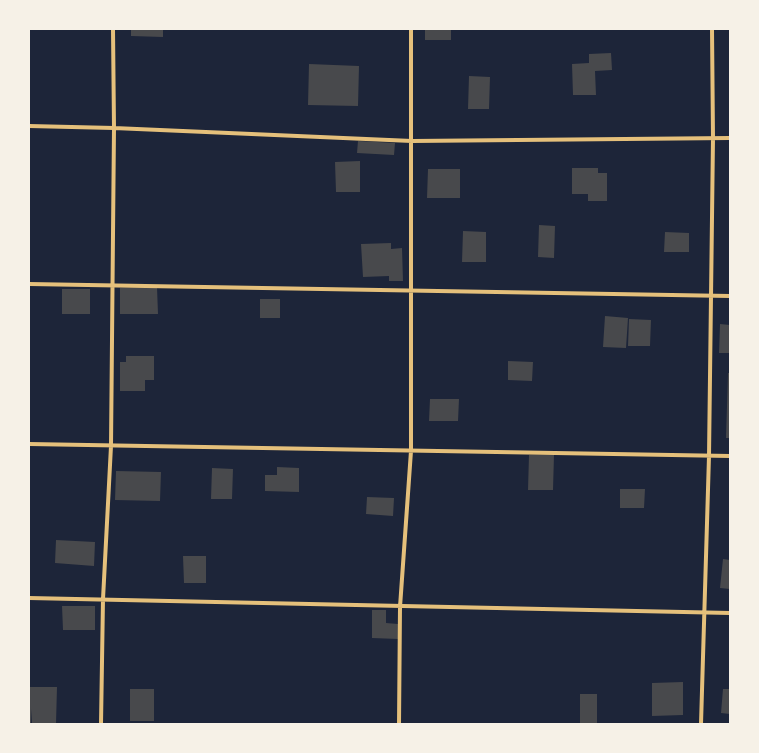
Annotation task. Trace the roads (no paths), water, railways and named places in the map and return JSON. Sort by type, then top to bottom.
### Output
[{"type":"lane","points":[[100,724],[103,599],[111,446],[113,29]]},
{"type":"lane","points":[[399,724],[400,607],[411,451],[411,29]]},
{"type":"lane","points":[[702,724],[703,613],[709,456],[713,138],[712,29]]},
{"type":"lane","points":[[29,126],[412,141],[730,138]]},
{"type":"lane","points":[[29,284],[730,296]]},
{"type":"lane","points":[[29,444],[730,456]]},
{"type":"lane","points":[[29,598],[730,613]]}]
